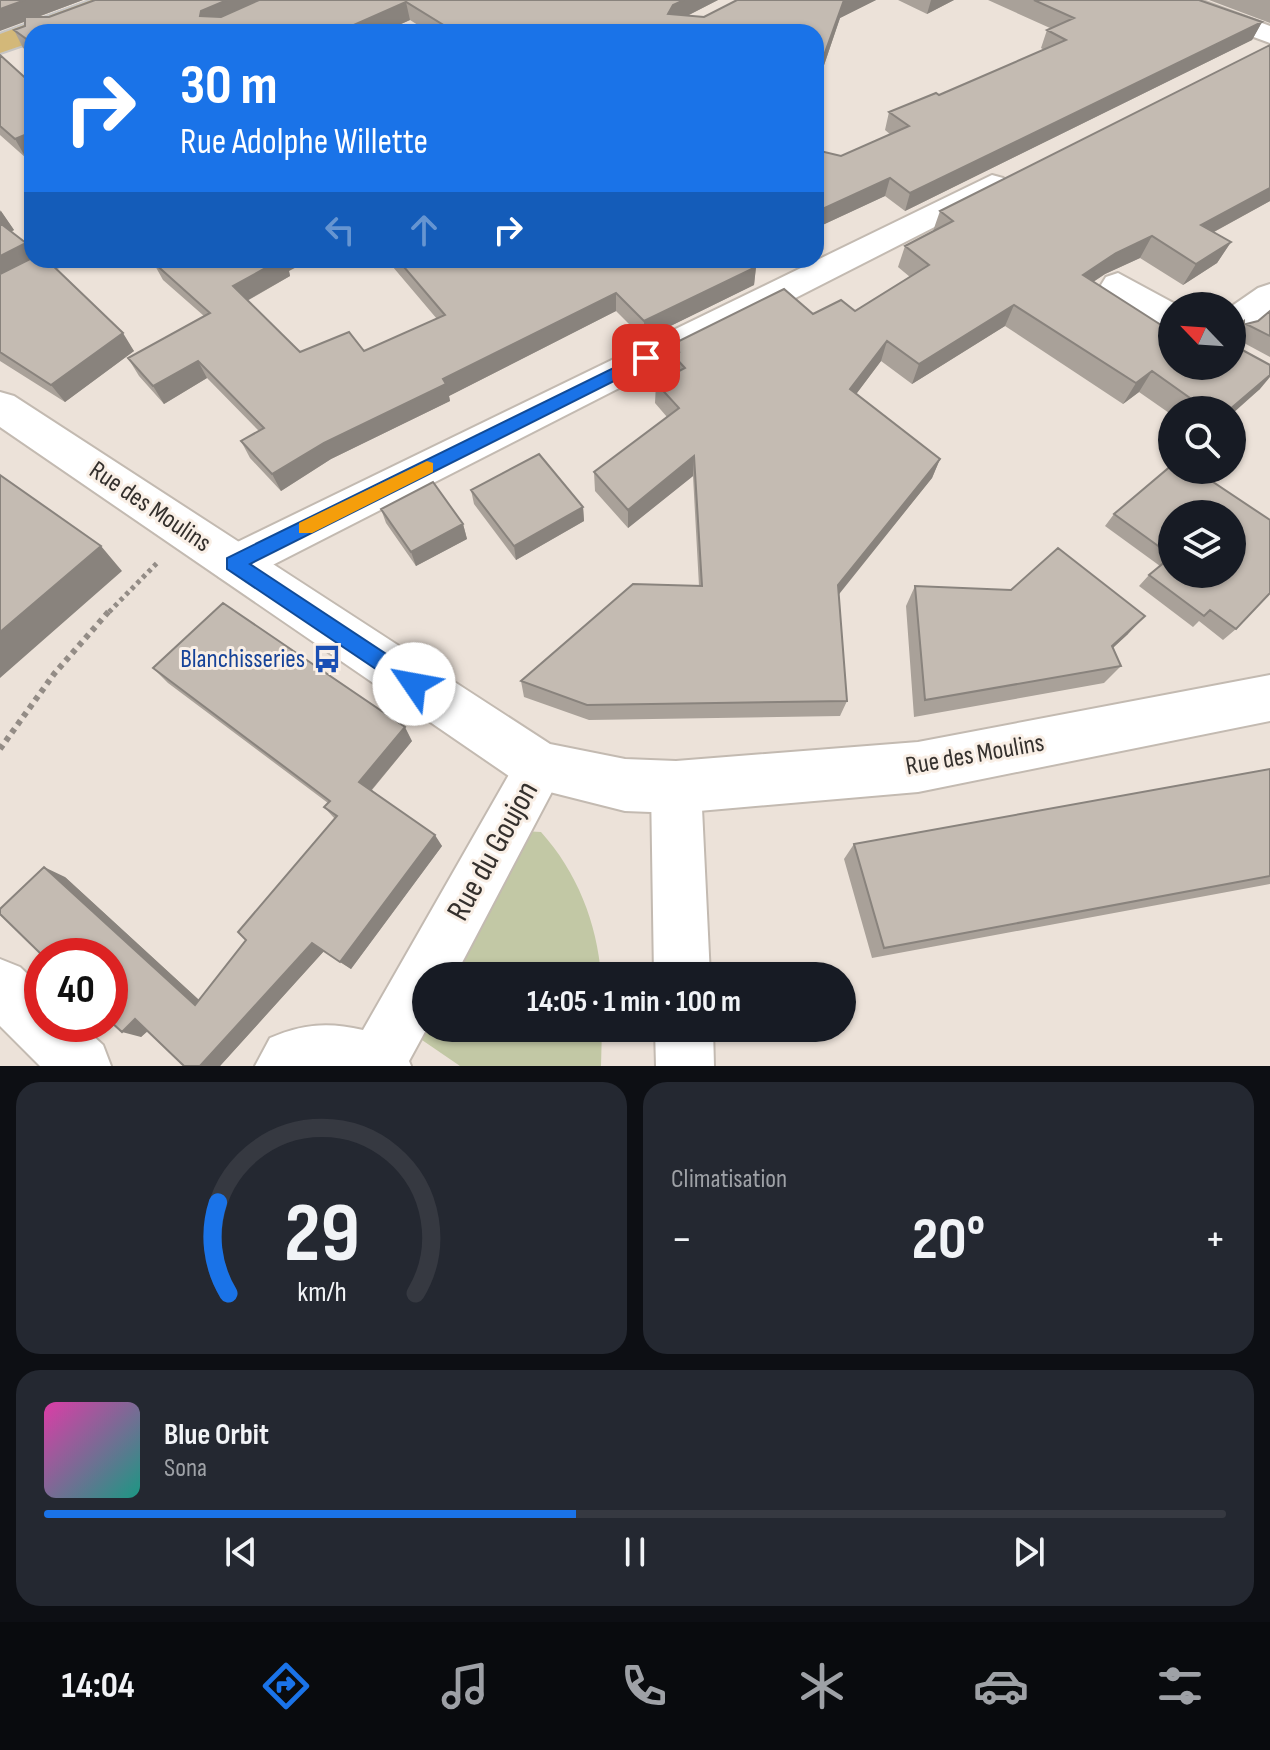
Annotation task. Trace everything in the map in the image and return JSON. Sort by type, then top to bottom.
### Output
[{"type":"main road","points":[[0,21],[64,0]]},
{"type":"main road","points":[[53,24],[117,0]]},
{"type":"main road","points":[[0,44],[24,35]]},
{"type":"street","points":[[1176,0],[1270,35]]},
{"type":"street","points":[[234,564],[1015,174]]},
{"type":"street","points":[[1118,285],[1158,309]]},
{"type":"street","points":[[1246,314],[1270,296]]},
{"type":"street","name":"Rue des Moulins","points":[[0,407],[540,767],[625,785],[676,787],[918,767],[1270,698]]},
{"type":"street","name":"Rue du Goujon","points":[[284,1066],[290,1058],[328,1051],[379,1064],[540,767]]},
{"type":"street","points":[[676,787],[682,962]]},
{"type":"street","points":[[0,987],[82,1066]]},
{"type":"street","points":[[684,1042],[685,1066]]},
{"type":"lane","points":[[0,292],[46,268]]},
{"type":"path","points":[[0,749],[29,704],[77,644],[189,533]]},
{"type":"green space","points":[[522,831],[541,832],[575,881],[590,918],[600,962],[456,962]]},
{"type":"green space","points":[[425,1042],[602,1042],[601,1066],[460,1066]]},
{"type":"building","points":[[0,0],[25,0],[0,9]]},
{"type":"building","points":[[95,0],[227,0],[201,11],[200,16],[221,17],[259,0],[684,0],[673,5],[668,14],[704,17],[737,0],[844,0],[824,55],[824,24],[442,24],[406,2],[356,24],[25,24],[25,17],[49,17]]},
{"type":"building","points":[[1034,0],[1199,0],[1262,22],[910,193],[890,178],[824,208],[824,152],[841,156],[909,126],[889,112],[936,93],[939,95],[1066,40],[1047,30],[1074,18]]},
{"type":"building","points":[[24,26],[24,37],[14,30]]},
{"type":"building","points":[[1270,45],[1270,188],[1201,225],[1231,242],[1196,264],[1152,236],[1116,253],[1083,275],[1158,323],[1158,375],[1152,371],[1136,383],[1014,305],[919,364],[887,341],[850,389],[940,459],[838,585],[847,701],[587,705],[521,681],[633,584],[702,586],[694,456],[628,510],[594,472],[679,408],[656,383],[685,368],[673,355],[679,352],[671,345],[784,289],[813,314],[841,300],[855,311],[929,265],[905,246],[953,221],[940,211]]},
{"type":"building","points":[[0,55],[24,77],[24,135],[15,139],[0,126]]},
{"type":"building","points":[[0,223],[24,244],[0,256]]},
{"type":"building","points":[[24,262],[24,268],[55,268],[123,333],[51,385],[0,352],[0,274]]},
{"type":"building","points":[[160,268],[266,268],[233,286],[300,352],[349,332],[364,351],[445,315],[405,268],[754,268],[644,321],[616,293],[443,379],[446,384],[324,443],[272,474],[241,441],[264,428],[198,361],[153,386],[128,358],[210,313]]},
{"type":"building","points":[[1270,311],[1270,336],[1246,324],[1258,321]]},
{"type":"building","points":[[1246,352],[1270,365],[1270,375],[1245,396],[1187,396],[1165,380],[1246,380]]},
{"type":"building","points":[[539,454],[583,507],[514,546],[471,490]]},
{"type":"building","points":[[0,475],[101,546],[0,632]]},
{"type":"building","points":[[1158,477],[1158,484],[1216,484],[1240,500],[1158,500],[1158,546],[1114,514]]},
{"type":"building","points":[[433,482],[463,524],[411,552],[381,509]]},
{"type":"building","points":[[1246,504],[1270,520],[1270,593],[1236,629],[1210,610],[1204,616],[1166,588],[1246,588]]},
{"type":"building","points":[[1058,548],[1145,616],[1112,646],[1121,666],[925,700],[915,586],[1011,590]]},
{"type":"building","points":[[1158,568],[1158,582],[1149,575]]},
{"type":"building","points":[[223,603],[405,727],[359,782],[435,835],[340,962],[312,943],[200,1066],[184,1066],[135,1019],[128,1026],[128,944],[195,1005],[246,940],[238,932],[337,816],[324,807],[330,801],[153,668]]},
{"type":"building","points":[[1270,769],[1270,876],[884,948],[854,844]]},
{"type":"building","points":[[44,867],[122,938],[25,938],[0,914],[0,909]]},
{"type":"slow traffic","points":[[306,528],[427,467]]},
{"type":"place","name":"Blanchisseries","points":[[327,659]]},
{"type":"route","points":[[414,684],[234,564],[646,358]]}]
